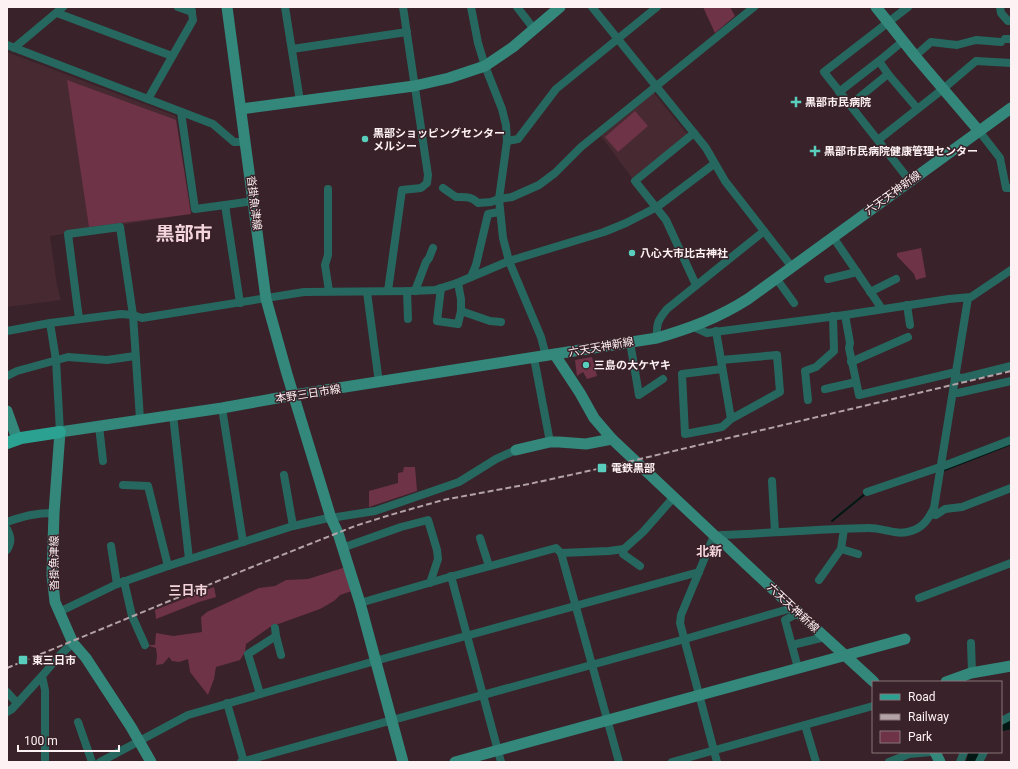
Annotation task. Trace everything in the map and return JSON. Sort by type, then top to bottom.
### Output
[{"type":"main road","name":"沓掛魚津線","points":[[227,7],[266,299],[331,518],[360,603],[403,762]]},
{"type":"main road","points":[[241,109],[414,86],[449,78],[485,66],[512,47],[560,7]]},
{"type":"main road","points":[[876,7],[915,56],[979,131]]},
{"type":"main road","name":"六天天神新線","points":[[873,681],[612,439],[594,418],[580,393],[551,355],[658,338],[694,327],[729,311],[748,299],[1011,108]]},
{"type":"main road","name":"本野三日市線","points":[[60,432],[222,408],[294,395],[379,383],[551,355]]},
{"type":"main road","points":[[7,411],[12,441],[60,432]]},
{"type":"main road","name":"沓掛魚津線","points":[[60,432],[54,513],[52,575],[54,594],[59,612],[73,643],[86,658],[151,762]]},
{"type":"main road","points":[[516,450],[550,442],[586,444],[612,439]]},
{"type":"main road","points":[[455,762],[905,639]]},
{"type":"main road","points":[[949,681],[972,672],[1011,666]]},
{"type":"main road","points":[[936,753],[940,762]]},
{"type":"street","points":[[148,100],[193,20],[191,9],[178,7]]},
{"type":"street","points":[[286,7],[300,101]]},
{"type":"street","points":[[388,291],[402,190],[421,188],[427,183],[428,175],[403,7]]},
{"type":"street","points":[[471,7],[478,43],[485,66],[502,109],[506,125],[507,141],[499,199],[499,212],[503,238],[509,261],[541,337],[551,355]]},
{"type":"street","points":[[517,7],[534,29]]},
{"type":"street","points":[[592,7],[706,148],[725,181],[792,267]]},
{"type":"street","points":[[507,141],[518,139],[556,89],[657,7]]},
{"type":"street","points":[[443,188],[456,198],[466,196],[478,203],[491,202],[512,197],[539,185],[555,173],[580,147],[754,7]]},
{"type":"street","points":[[908,7],[824,72],[910,181]]},
{"type":"street","points":[[1000,7],[1001,13],[1008,21],[1011,21]]},
{"type":"street","points":[[11,46],[60,10],[172,56]]},
{"type":"street","points":[[292,49],[407,32]]},
{"type":"street","points":[[915,56],[931,42],[957,45],[976,40],[1006,40]]},
{"type":"street","points":[[839,92],[903,41]]},
{"type":"street","points":[[11,46],[213,124],[234,142],[246,142]]},
{"type":"street","points":[[879,61],[917,108]]},
{"type":"street","points":[[878,140],[976,61],[1011,64]]},
{"type":"street","points":[[850,106],[888,74]]},
{"type":"street","points":[[181,112],[195,209],[253,201]]},
{"type":"street","points":[[979,131],[1000,158],[1006,188],[1011,188]]},
{"type":"street","points":[[694,133],[635,181],[666,220],[696,285]]},
{"type":"street","points":[[7,331],[50,323],[121,314],[133,315],[142,318],[304,292],[434,290],[458,283],[509,261],[604,232],[657,207],[714,164]]},
{"type":"street","points":[[328,189],[328,255],[325,265],[329,291]]},
{"type":"street","points":[[225,205],[240,303]]},
{"type":"street","points":[[471,277],[476,265],[488,214],[499,212]]},
{"type":"street","points":[[79,319],[68,234],[120,227],[133,315],[140,420]]},
{"type":"street","points":[[658,338],[657,326],[659,318],[667,309],[764,231]]},
{"type":"street","points":[[833,237],[882,309]]},
{"type":"street","points":[[408,319],[411,291],[433,248]]},
{"type":"street","points":[[694,327],[707,332],[845,315],[949,299],[968,298],[972,297],[1011,270]]},
{"type":"street","points":[[828,279],[857,272]]},
{"type":"street","points":[[776,278],[794,303]]},
{"type":"street","points":[[870,292],[896,279]]},
{"type":"street","points":[[441,288],[437,321],[458,324],[461,311],[461,299],[458,283]]},
{"type":"street","points":[[367,292],[379,383]]},
{"type":"street","points":[[717,762],[680,623],[681,615],[713,538],[715,536],[775,532],[872,528],[904,533],[913,531],[924,524],[934,508],[968,298]]},
{"type":"street","points":[[907,305],[910,325]]},
{"type":"street","points":[[461,311],[490,321],[501,322]]},
{"type":"street","points":[[845,315],[850,343],[849,348],[851,362],[859,395],[955,375],[963,378],[1011,366]]},
{"type":"street","points":[[808,400],[805,372],[816,367],[834,351],[833,316]]},
{"type":"street","points":[[50,323],[56,360],[60,432]]},
{"type":"street","points":[[716,331],[731,419]]},
{"type":"street","points":[[851,362],[908,337]]},
{"type":"street","points":[[630,342],[639,395],[663,379]]},
{"type":"street","points":[[721,360],[777,355],[780,392],[731,419],[722,427],[685,434],[682,374],[722,369]]},
{"type":"street","points":[[7,376],[68,357],[107,360],[135,356]]},
{"type":"street","points":[[534,358],[550,442]]},
{"type":"street","points":[[958,393],[1011,381]]},
{"type":"street","points":[[825,389],[856,382]]},
{"type":"street","points":[[222,408],[243,542]]},
{"type":"street","points":[[173,415],[189,559]]},
{"type":"street","points":[[99,426],[104,462]]},
{"type":"street","points":[[867,492],[1011,440]]},
{"type":"street","points":[[59,612],[121,582],[189,559],[293,526],[375,511],[459,482],[496,459],[516,450]]},
{"type":"street","points":[[284,475],[293,526]]},
{"type":"street","points":[[772,481],[775,532]]},
{"type":"street","points":[[123,485],[148,486],[168,566]]},
{"type":"street","points":[[931,514],[936,515],[945,509],[962,507],[1011,488]]},
{"type":"street","points":[[561,553],[624,549],[674,497]]},
{"type":"street","points":[[7,522],[27,515],[54,513]]},
{"type":"street","points":[[342,548],[401,527],[428,520],[437,550],[438,559],[430,583]]},
{"type":"street","points":[[7,529],[11,544],[7,550]]},
{"type":"street","points":[[819,580],[841,549],[844,529]]},
{"type":"street","points":[[480,538],[489,566]]},
{"type":"street","points":[[111,546],[132,616],[145,645]]},
{"type":"street","points":[[360,603],[451,576],[556,548],[561,553],[620,762]]},
{"type":"street","points":[[624,549],[623,554],[640,566]]},
{"type":"street","points":[[841,549],[858,554]]},
{"type":"street","points":[[919,598],[1011,563]]},
{"type":"street","points":[[100,762],[188,714],[699,572]]},
{"type":"street","points":[[451,576],[501,762]]},
{"type":"street","points":[[227,703],[243,762],[483,694],[795,610]]},
{"type":"street","points":[[795,610],[785,620],[798,668]]},
{"type":"street","points":[[260,694],[248,654],[276,632],[282,655]]},
{"type":"street","points":[[792,645],[825,637]]},
{"type":"street","points":[[7,712],[73,643]]},
{"type":"street","points":[[970,643],[972,672]]},
{"type":"street","points":[[42,676],[45,690],[45,762]]},
{"type":"street","points":[[7,692],[17,703]]},
{"type":"street","points":[[672,762],[872,706]]},
{"type":"street","points":[[1002,720],[1011,716]]},
{"type":"street","points":[[78,722],[92,762]]},
{"type":"street","points":[[805,725],[816,762]]},
{"type":"street","points":[[889,762],[908,754],[920,753]]},
{"type":"street","points":[[979,762],[984,753]]},
{"type":"shaded area","points":[[7,52],[176,116],[191,214],[50,236],[57,285],[61,300],[7,307]]},
{"type":"shaded area","points":[[653,92],[688,135],[632,178],[601,136]]},
{"type":"green space","points":[[703,7],[730,7],[735,16],[715,33]]},
{"type":"green space","points":[[67,80],[176,120],[191,214],[89,227]]},
{"type":"green space","points":[[635,111],[648,126],[618,152],[605,137]]},
{"type":"green space","points":[[921,248],[926,277],[916,280],[914,274],[897,256],[897,253]]},
{"type":"green space","points":[[592,357],[597,376],[587,379],[583,372],[577,376],[575,360]]},
{"type":"green space","points":[[404,467],[415,467],[417,491],[369,507],[369,491],[398,483],[398,473],[403,472]]},
{"type":"green space","points":[[346,567],[352,591],[340,595],[334,601],[320,609],[270,627],[246,644],[245,652],[240,660],[216,667],[214,679],[208,695],[190,672],[188,659],[179,662],[172,661],[169,657],[163,664],[156,665],[156,648],[146,645],[155,645],[156,633],[173,636],[202,632],[201,617],[207,612],[259,588],[275,586],[286,580],[308,579]]},
{"type":"green space","points":[[214,587],[216,597],[156,619],[155,610]]},
{"type":"waterway","points":[[942,471],[1011,444]]},
{"type":"waterway","points":[[832,521],[865,494]]},
{"type":"waterway","points":[[1002,725],[1011,723]]},
{"type":"waterway","points":[[972,762],[975,753]]},
{"type":"railway","points":[[7,668],[247,569],[355,526],[390,515],[443,500],[529,484],[602,468],[1011,371]]},
{"type":"place","name":"黒部市民病院","points":[[796,102]]},
{"type":"place","name":"黒部ショッピングセンター メルシー","points":[[365,139]]},
{"type":"place","name":"黒部市民病院健康管理センター","points":[[815,151]]},
{"type":"place","name":"八心大市比古神社","points":[[632,253]]},
{"type":"place","name":"三島の大ケヤキ","points":[[586,365]]},
{"type":"place","name":"電鉄黒部","points":[[602,468]]},
{"type":"place","name":"東三日市","points":[[23,660]]},
{"type":"district","name":"黒部市","points":[[184,233]]},
{"type":"district","name":"北新","points":[[709,551]]},
{"type":"district","name":"三日市","points":[[188,590]]}]
